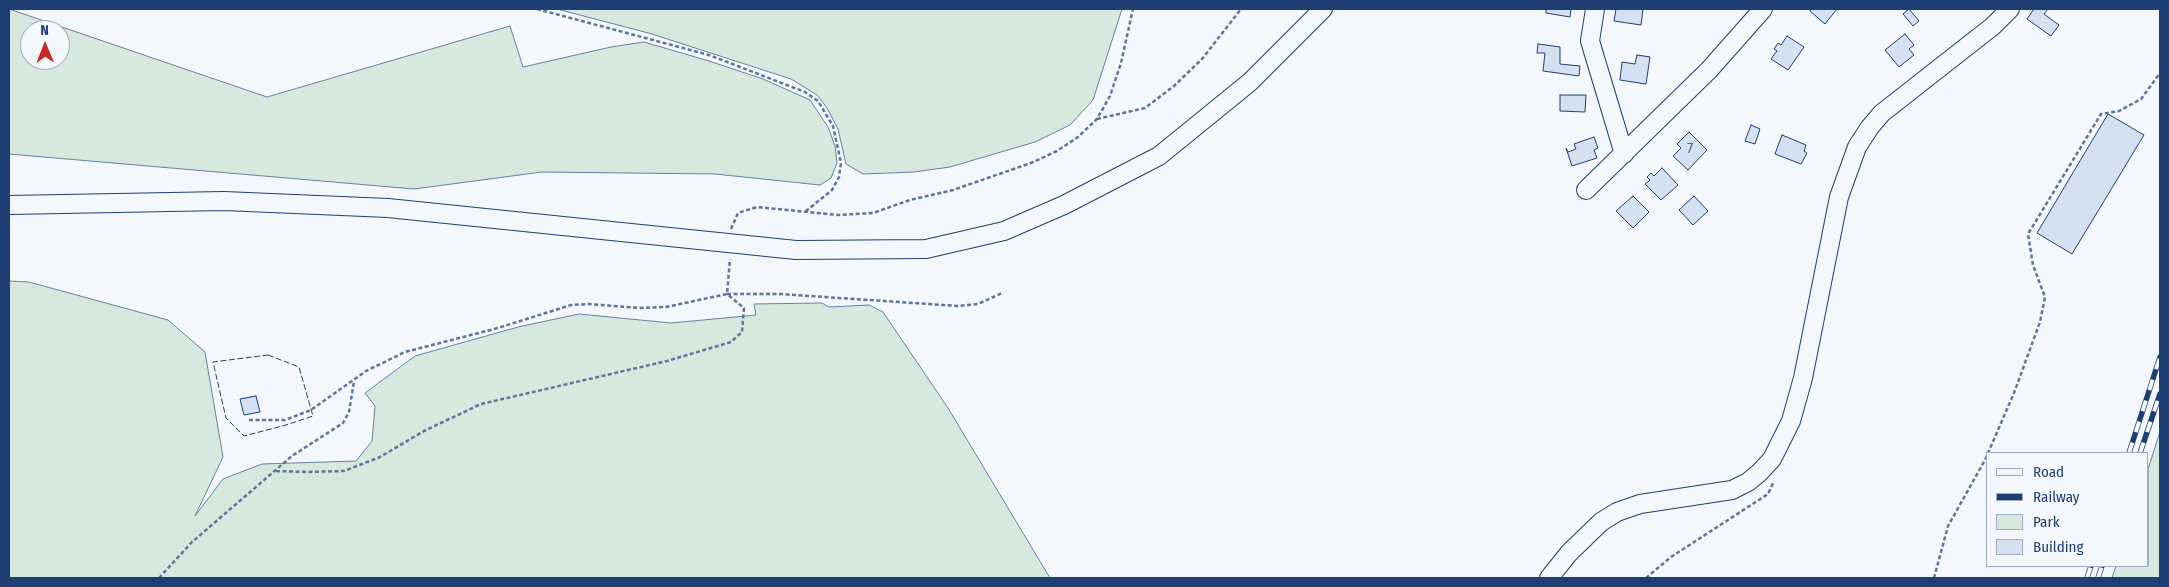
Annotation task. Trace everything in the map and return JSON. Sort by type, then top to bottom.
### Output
[{"type":"street","points":[[9,205],[224,201],[388,208],[796,250],[926,249],[1004,231],[1064,205],[1158,156],[1250,82],[1323,9]]},
{"type":"street","points":[[1595,9],[1590,41],[1624,154]]},
{"type":"street","points":[[1586,190],[1709,70],[1763,9]]},
{"type":"street","points":[[1549,578],[1569,553],[1594,528],[1617,512],[1640,504],[1732,490],[1754,478],[1772,459],[1791,420],[1802,378],[1839,197],[1857,148],[1870,127],[1882,113],[1993,26],[2010,9]]},
{"type":"path","points":[[537,9],[709,55],[805,92],[818,101],[832,126],[841,163],[839,177],[832,190],[806,211]]},
{"type":"path","points":[[726,294],[731,228],[738,213],[757,207],[838,215],[873,213],[910,200],[954,190],[1031,163],[1057,151],[1078,137],[1097,119],[1110,96],[1133,9]]},
{"type":"path","points":[[1097,119],[1145,108],[1174,86],[1202,60],[1241,9]]},
{"type":"path","points":[[1988,452],[2014,393],[2040,322],[2045,297],[2033,265],[2028,234],[2101,114],[2119,110],[2141,99],[2160,74]]},
{"type":"path","points":[[249,420],[285,420],[302,414],[384,361],[405,352],[498,328],[571,305],[640,308],[666,306],[726,294],[780,294],[958,306],[978,304],[1002,293]]},
{"type":"path","points":[[276,471],[344,470],[380,457],[424,431],[481,404],[666,361],[731,342],[742,332],[744,308],[726,294]]},
{"type":"path","points":[[158,578],[192,542],[292,456],[342,423],[349,412],[354,380]]},
{"type":"path","points":[[1934,578],[1948,526],[1986,456]]},
{"type":"path","points":[[1646,578],[1671,557],[1768,494],[1775,483],[1772,459]]},
{"type":"green space","points":[[9,9],[41,20],[20,20],[20,70],[70,70],[70,30],[267,97],[510,26],[523,67],[611,47],[644,42],[763,79],[810,100],[828,127],[835,146],[837,163],[831,178],[820,185],[715,174],[542,172],[414,189],[9,154]]},
{"type":"green space","points":[[557,9],[1122,9],[1093,100],[1070,125],[1035,142],[950,167],[914,172],[863,174],[846,164],[838,129],[827,108],[817,95],[791,79],[652,34]]},
{"type":"green space","points":[[9,281],[29,282],[168,320],[205,352],[223,457],[195,516],[223,479],[262,464],[356,461],[372,441],[375,406],[365,393],[415,356],[518,327],[579,314],[671,323],[756,315],[754,304],[822,303],[829,307],[869,305],[883,312],[948,408],[1050,578],[9,578]]},
{"type":"green space","points":[[2160,432],[2160,578],[2112,578],[2116,567],[2149,567],[2149,466]]},
{"type":"building","points":[[1546,9],[1571,9],[1570,17],[1546,13]]},
{"type":"building","points":[[1616,9],[1643,9],[1641,25],[1614,21]]},
{"type":"building","points":[[1811,9],[1837,9],[1825,24],[1810,11]]},
{"type":"building","points":[[1909,9],[1919,21],[1913,26],[1903,14]]},
{"type":"building","points":[[2034,9],[2048,9],[2044,14],[2059,25],[2051,36],[2027,19]]},
{"type":"building","points":[[1905,34],[1914,45],[1909,49],[1914,55],[1899,67],[1885,50]]},
{"type":"building","points":[[1787,36],[1804,47],[1788,70],[1771,59],[1777,51],[1774,49],[1778,43],[1781,45]]},
{"type":"building","points":[[1538,44],[1560,47],[1560,64],[1580,66],[1579,76],[1543,71],[1545,53],[1537,53]]},
{"type":"building","points":[[1637,55],[1650,57],[1646,84],[1620,80],[1622,62],[1635,64]]},
{"type":"building","points":[[1560,95],[1586,95],[1585,112],[1560,111]]},
{"type":"building","points":[[2108,114],[2144,135],[2072,254],[2037,233]]},
{"type":"building","points":[[1751,125],[1760,129],[1755,144],[1745,141]]},
{"type":"building","points":[[1689,132],[1707,150],[1688,170],[1673,156],[1681,148],[1677,144]]},
{"type":"building","points":[[1782,135],[1806,145],[1804,151],[1807,153],[1801,164],[1775,154]]},
{"type":"building","points":[[1594,137],[1598,148],[1594,150],[1597,158],[1572,166],[1566,148],[1568,152],[1576,149],[1574,144]]},
{"type":"building","points":[[1662,168],[1678,185],[1661,200],[1645,184],[1650,180],[1647,177],[1651,173],[1654,176]]},
{"type":"building","points":[[1633,196],[1649,212],[1633,228],[1616,211]]},
{"type":"building","points":[[1694,196],[1708,211],[1693,225],[1679,210]]},
{"type":"building","points":[[256,396],[260,412],[244,415],[240,399]]},
{"type":"railway","points":[[2129,452],[2160,357]]},
{"type":"railway","points":[[2140,452],[2160,394]]},
{"type":"railway","points":[[2087,578],[2091,567]]},
{"type":"railway","points":[[2098,578],[2102,567]]},
{"type":"fence","points":[[268,355],[299,367],[313,416],[244,436],[226,418],[213,362],[268,355]]}]
